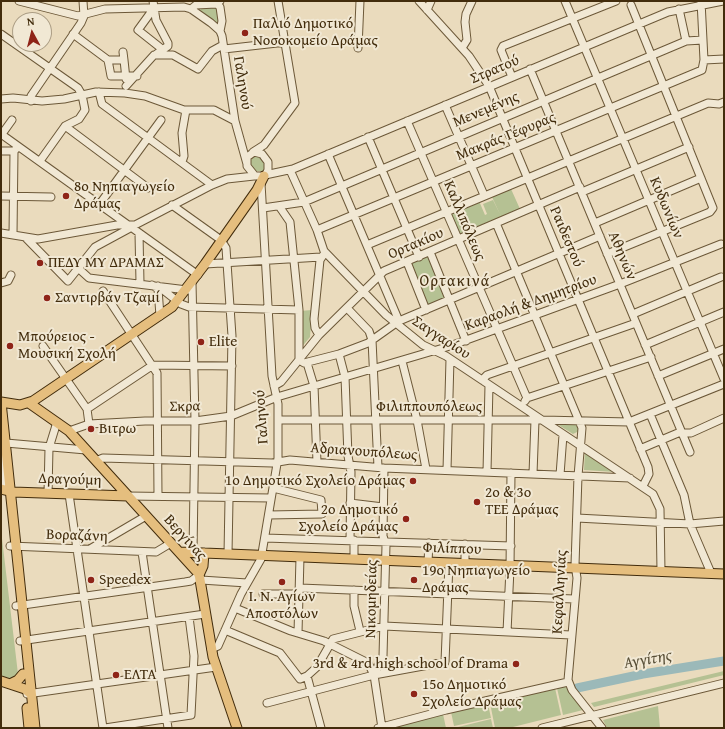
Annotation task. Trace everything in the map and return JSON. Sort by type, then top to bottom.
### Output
[{"type":"main road","points":[[29,728],[23,640],[13,546],[5,490],[1,402],[16,405],[29,403],[133,335],[178,301],[221,240],[259,179]]},
{"type":"main road","name":"Βεργίνας","points":[[29,403],[69,431],[171,543],[200,578],[211,649],[236,728]]},
{"type":"main road","name":"Δραγούμη","points":[[5,490],[128,496]]},
{"type":"main road","name":"Φιλίππου","points":[[179,552],[724,574]]},
{"type":"main road","points":[[200,578],[204,565],[204,553]]},
{"type":"main road","points":[[23,640],[23,674],[35,728]]},
{"type":"main road","points":[[4,684],[18,680],[23,674]]},
{"type":"main road","points":[[4,684],[27,693]]},
{"type":"street","points":[[19,1],[70,15],[84,16]]},
{"type":"street","points":[[83,1],[84,16]]},
{"type":"street","points":[[264,145],[252,152],[247,157],[246,164],[259,179],[269,169],[262,151],[264,145],[294,103],[286,42],[278,1]]},
{"type":"street","points":[[358,48],[360,1]]},
{"type":"street","name":"Ραιδεστού","points":[[419,1],[462,48],[475,64],[489,86],[579,299],[640,449],[649,473],[643,486]]},
{"type":"street","points":[[427,10],[431,1]]},
{"type":"street","points":[[462,48],[466,40],[466,14],[472,1]]},
{"type":"street","name":"Κυδωνίων","points":[[565,1],[724,379]]},
{"type":"street","points":[[512,77],[501,48],[616,1]]},
{"type":"street","name":"Στρατού","points":[[131,226],[138,224],[172,205],[227,179],[259,179],[288,170],[638,24],[679,9],[701,3],[720,1]]},
{"type":"street","points":[[191,9],[196,6],[219,2]]},
{"type":"street","name":"Γαληνού","points":[[219,2],[222,21],[220,31],[236,121],[246,164]]},
{"type":"street","points":[[701,3],[704,60],[724,59]]},
{"type":"street","points":[[31,101],[31,96],[84,16],[95,10],[118,4],[179,4],[191,9],[220,31]]},
{"type":"street","points":[[154,4],[138,30],[162,49]]},
{"type":"street","points":[[126,90],[151,58],[168,46],[168,42],[156,20],[154,4]]},
{"type":"street","points":[[607,254],[712,210],[689,147],[650,55],[631,5]]},
{"type":"street","points":[[679,9],[686,40]]},
{"type":"street","points":[[1,34],[79,89],[82,94],[85,110],[78,120],[65,126],[40,161]]},
{"type":"street","points":[[73,34],[108,60],[124,60]]},
{"type":"street","name":"Μενεμένης","points":[[263,208],[304,202],[686,40],[703,40]]},
{"type":"street","points":[[155,55],[173,55],[198,69],[212,51],[224,47],[286,42]]},
{"type":"street","points":[[123,52],[126,90]]},
{"type":"street","points":[[108,60],[110,75],[137,76]]},
{"type":"street","name":"Μακράς Γέφυρας","points":[[317,230],[703,69],[704,60]]},
{"type":"street","name":"Αθηνών","points":[[530,69],[690,452]]},
{"type":"street","points":[[1,99],[13,98],[31,101],[64,99],[82,94],[126,90],[186,110],[209,109],[236,121]]},
{"type":"street","points":[[99,92],[102,104],[212,185]]},
{"type":"street","points":[[367,245],[527,177],[708,103],[719,104],[724,102]]},
{"type":"street","points":[[445,105],[484,195]]},
{"type":"street","points":[[182,162],[184,156],[182,133],[186,110]]},
{"type":"street","points":[[12,120],[1,134],[17,149],[40,161],[131,226],[192,282],[195,420],[192,497],[193,552]]},
{"type":"street","points":[[100,205],[161,120]]},
{"type":"street","name":"Καλλιπόλεως","points":[[407,121],[527,398]]},
{"type":"street","points":[[65,126],[148,188]]},
{"type":"street","points":[[368,137],[419,257]]},
{"type":"street","name":"Ορτακίου","points":[[274,386],[281,382],[319,335],[364,293],[384,271],[539,205],[636,170],[689,147]]},
{"type":"street","points":[[242,148],[260,153],[274,167],[288,170]]},
{"type":"street","points":[[1,151],[17,149]]},
{"type":"street","points":[[12,235],[13,196],[17,149]]},
{"type":"street","points":[[328,154],[381,275],[398,322]]},
{"type":"street","name":"Σαγγαρίου","points":[[288,170],[317,230],[323,255],[364,293],[423,345],[450,359],[522,406],[563,435],[643,486],[656,498],[660,509],[661,523],[661,571]]},
{"type":"street","points":[[595,223],[701,178]]},
{"type":"street","name":"Γαληνού","points":[[211,649],[218,646],[247,583],[262,555],[277,462],[277,397],[274,386],[267,260],[259,179]]},
{"type":"street","points":[[1,196],[51,197]]},
{"type":"street","points":[[172,205],[221,240],[226,246],[231,309],[232,366],[228,554]]},
{"type":"street","points":[[279,206],[290,222],[299,310],[299,360],[302,363],[308,363],[339,354],[372,340],[398,322],[600,236]]},
{"type":"street","points":[[496,224],[580,420]]},
{"type":"street","points":[[1,233],[38,239],[118,226],[131,226]]},
{"type":"street","points":[[26,238],[68,281],[95,247],[131,226]]},
{"type":"street","points":[[139,233],[140,284]]},
{"type":"street","name":"Καραολή & Δημητρίου","points":[[277,397],[466,341],[620,284],[721,244]]},
{"type":"street","points":[[430,252],[466,341]]},
{"type":"street","points":[[205,264],[323,255],[314,319],[316,330],[319,335]]},
{"type":"street","points":[[407,262],[426,310]]},
{"type":"street","points":[[78,268],[89,278],[155,285],[192,282]]},
{"type":"street","points":[[1,283],[8,281],[11,275]]},
{"type":"street","points":[[633,314],[721,277]]},
{"type":"street","points":[[155,285],[184,305],[193,308],[299,310]]},
{"type":"street","points":[[155,285],[158,290],[160,316]]},
{"type":"street","points":[[104,292],[158,374],[158,496]]},
{"type":"street","name":"Νικομηδείας","points":[[347,308],[368,330],[372,340],[381,468],[383,536],[385,542],[386,560],[383,656],[374,675]]},
{"type":"street","points":[[646,345],[724,312]]},
{"type":"street","points":[[482,380],[487,375],[636,323]]},
{"type":"street","points":[[43,346],[87,409],[89,424]]},
{"type":"street","points":[[658,376],[724,349]]},
{"type":"street","points":[[339,354],[345,377],[350,466],[350,503],[354,559]]},
{"type":"street","points":[[522,406],[527,398],[651,357]]},
{"type":"street","points":[[447,470],[450,359]]},
{"type":"street","points":[[402,361],[417,420],[426,469]]},
{"type":"street","points":[[308,363],[314,386],[317,462]]},
{"type":"street","points":[[87,409],[153,365],[232,366]]},
{"type":"street","points":[[629,422],[724,384]]},
{"type":"street","points":[[487,472],[489,385]]},
{"type":"street","name":"Σκρα","points":[[69,431],[89,424],[157,420],[195,420],[231,416],[277,397]]},
{"type":"street","points":[[650,414],[684,496],[690,524],[711,573]]},
{"type":"street","points":[[640,449],[682,433],[691,433],[724,418]]},
{"type":"street","name":"Φιλιππουπόλεως","points":[[278,420],[580,420],[629,422]]},
{"type":"street","points":[[533,474],[535,420]]},
{"type":"street","name":"Κεφαλληνίας","points":[[568,682],[577,578],[575,569],[578,476],[582,428],[580,420]]},
{"type":"street","points":[[48,493],[49,448],[51,436],[57,422]]},
{"type":"street","points":[[560,475],[563,435]]},
{"type":"street","points":[[3,444],[86,450]]},
{"type":"street","points":[[1,456],[5,490]]},
{"type":"street","name":"Αδριανουπόλεως","points":[[96,461],[103,458],[277,462],[290,460],[381,468],[630,478]]},
{"type":"street","points":[[507,632],[511,546],[511,473]]},
{"type":"street","points":[[269,515],[322,514],[322,500],[273,488]]},
{"type":"street","points":[[69,494],[96,685],[104,728],[191,715],[194,652],[189,617]]},
{"type":"street","points":[[128,496],[271,498]]},
{"type":"street","points":[[350,503],[383,507]]},
{"type":"street","points":[[90,549],[146,516]]},
{"type":"street","points":[[577,518],[690,524],[724,521]]},
{"type":"street","points":[[265,538],[511,546]]},
{"type":"street","name":"Βοραζάνη","points":[[13,546],[142,552],[159,551],[171,543]]},
{"type":"street","points":[[428,562],[429,543]]},
{"type":"street","points":[[465,564],[466,544]]},
{"type":"street","points":[[142,552],[151,622],[168,728]]},
{"type":"street","points":[[298,633],[300,557]]},
{"type":"street","points":[[267,703],[374,675],[445,662],[450,563]]},
{"type":"street","points":[[19,606],[188,582],[200,578],[247,583]]},
{"type":"street","points":[[354,590],[354,606],[360,631]]},
{"type":"street","points":[[263,594],[300,591],[354,590],[574,599]]},
{"type":"street","points":[[235,608],[330,644],[368,663],[374,675],[381,728],[446,710],[568,682],[602,728]]},
{"type":"street","points":[[23,640],[205,614]]},
{"type":"street","points":[[225,630],[280,653],[300,679],[316,669],[333,639],[384,626],[571,635]]},
{"type":"street","points":[[208,631],[216,638],[221,638]]},
{"type":"street","points":[[27,693],[96,685],[216,667]]},
{"type":"street","points":[[307,676],[321,728]]},
{"type":"street","points":[[542,728],[724,683]]},
{"type":"green space","points":[[201,7],[218,8],[219,24],[200,12]]},
{"type":"green space","points":[[258,155],[263,158],[266,166],[264,171],[255,171],[250,165],[251,158]]},
{"type":"green space","points":[[511,189],[520,209],[460,235],[451,214],[479,201],[485,215],[487,214],[483,204],[493,200],[500,214],[492,197]]},
{"type":"green space","points":[[429,256],[446,297],[427,305],[410,264]]},
{"type":"green space","points":[[312,310],[310,337],[301,348],[300,311]]},
{"type":"green space","points":[[557,424],[577,424],[579,431],[573,434]]},
{"type":"green space","points":[[585,451],[615,472],[584,470]]},
{"type":"green space","points":[[1,530],[18,674],[12,679],[1,676]]},
{"type":"green space","points":[[724,671],[724,675],[594,707],[591,703]]},
{"type":"green space","points":[[565,686],[583,710],[563,715],[557,688]]},
{"type":"green space","points":[[555,688],[561,715],[509,728],[495,728],[490,703]]},
{"type":"green space","points":[[488,704],[491,718],[454,726],[451,712]]},
{"type":"green space","points":[[658,706],[660,728],[607,728],[603,720]]},
{"type":"green space","points":[[443,714],[446,728],[390,728]]},
{"type":"green space","points":[[491,719],[493,728],[454,728]]},
{"type":"waterway","name":"Αγγίτης","points":[[577,688],[643,674],[724,661]]},
{"type":"place","name":"Παλιό Δημοτικό Νοσοκομείο Δράμας","points":[[245,33]]},
{"type":"place","name":"8ο Νηπιαγωγείο Δράμας","points":[[66,196]]},
{"type":"place","name":"ΠΕΔΥ ΜΥ ΔΡΑΜΑΣ","points":[[40,263]]},
{"type":"place","name":"Σαντιρβάν Τζαμί","points":[[47,298]]},
{"type":"place","name":"Elite","points":[[201,342]]},
{"type":"place","name":"Μπούρειος - Μουσική Σχολή","points":[[10,346]]},
{"type":"place","name":"Βιτρω","points":[[91,429]]},
{"type":"place","name":"1ο Δημοτικό Σχολείο Δράμας","points":[[413,481]]},
{"type":"place","name":"2ο & 3ο ΤΕΕ Δράμας","points":[[477,502]]},
{"type":"place","name":"2ο Δημοτικό Σχολείο Δράμας","points":[[406,519]]},
{"type":"place","name":"Speedex","points":[[91,580]]},
{"type":"place","name":"19ο Νηπιαγωγείο Δράμας","points":[[414,580]]},
{"type":"place","name":"Ι. Ν. Αγίων Αποστόλων","points":[[282,582]]},
{"type":"place","name":"3rd & 4rd high school of Drama","points":[[516,664]]},
{"type":"place","name":"ΕΛΤΑ","points":[[116,675]]},
{"type":"place","name":"15ο Δημοτικό Σχολείο Δράμας","points":[[414,694]]},
{"type":"district","name":"Ορτακινά","points":[[455,282]]}]
